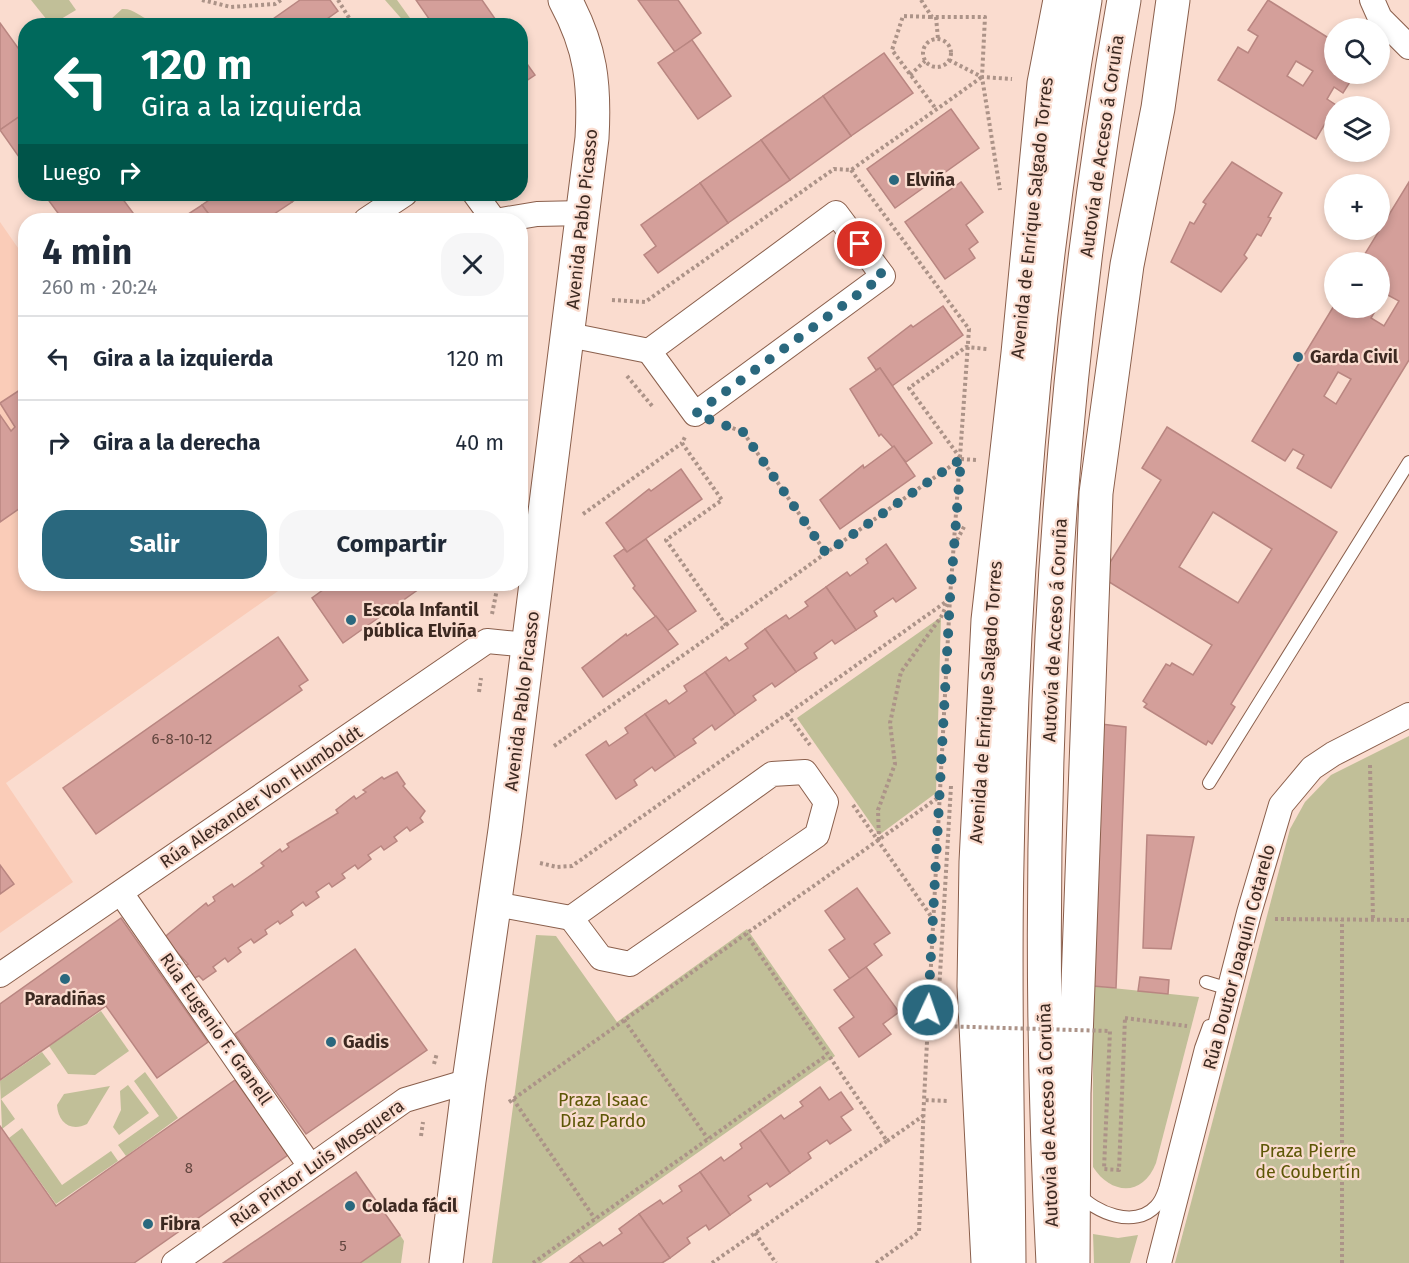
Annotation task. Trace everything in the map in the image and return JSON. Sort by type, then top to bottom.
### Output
[{"type":"main road","name":"Avenida Pablo Picasso","points":[[446,1263],[469,1081],[495,904],[584,213],[594,98],[591,63],[581,29],[565,0]]},
{"type":"main road","points":[[1029,81],[1047,0]]},
{"type":"main road","name":"Avenida de Enrique Salgado Torres","points":[[988,1263],[974,986],[976,862],[988,620],[1018,353],[1029,81],[1060,0]]},
{"type":"main road","name":"Autovía de Acceso á Coruña","points":[[1009,1263],[1007,862],[1020,539],[1037,346],[1061,140],[1085,0]]},
{"type":"main road","name":"Autovía de Acceso á Coruña","points":[[1053,1263],[1045,1115],[1046,845],[1056,557],[1075,347],[1103,118],[1124,0]]},
{"type":"main road","points":[[1073,1263],[1073,1186],[1087,680],[1096,493],[1127,265],[1158,108],[1173,0]]},
{"type":"main road","points":[[1158,108],[1196,0]]},
{"type":"street","points":[[1372,0],[1380,18],[1409,47]]},
{"type":"street","points":[[376,213],[394,201]]},
{"type":"street","points":[[528,216],[584,213]]},
{"type":"street","points":[[569,335],[649,351],[695,414],[883,276],[836,213],[649,351]]},
{"type":"street","name":"Rúa Alexander Von Humboldt","points":[[0,975],[487,641],[528,645]]},
{"type":"street","name":"Rúa Doutor Joaquín Cotarelo","points":[[1159,1263],[1221,990],[1248,913],[1281,805],[1312,768],[1332,754],[1409,715]]},
{"type":"street","points":[[495,904],[571,918],[601,958],[630,964],[817,835],[826,802],[805,772],[772,774],[571,918]]},
{"type":"street","name":"Rúa Eugenio F. Granell","points":[[121,892],[310,1166]]},
{"type":"street","name":"Rúa Pintor Luis Mosquera","points":[[174,1263],[405,1100],[469,1081]]},
{"type":"lane","points":[[1209,783],[1409,462]]},
{"type":"lane","points":[[1073,1186],[1087,1204],[1103,1212],[1125,1217],[1148,1213],[1158,1205],[1165,1189],[1201,1048],[1221,990]]},
{"type":"path","points":[[202,0],[231,7],[275,4],[281,0]]},
{"type":"path","points":[[338,0],[349,18]]},
{"type":"path","points":[[921,0],[934,17],[938,39]]},
{"type":"path","points":[[936,109],[892,50],[903,16],[985,18],[982,77],[999,190],[1008,192]]},
{"type":"path","points":[[938,39],[950,46],[949,60],[938,68],[925,61],[923,48],[930,41],[938,39]]},
{"type":"path","points":[[949,60],[982,77],[1029,81]]},
{"type":"path","points":[[910,75],[925,61]]},
{"type":"path","points":[[612,300],[645,302],[834,169],[850,170],[982,77]]},
{"type":"path","points":[[850,170],[969,329],[950,598],[919,1232],[876,1263]]},
{"type":"path","points":[[961,459],[909,388],[966,347]]},
{"type":"path","points":[[622,370],[660,415]]},
{"type":"path","points":[[583,514],[682,443],[695,414],[743,432],[826,553]]},
{"type":"path","points":[[675,434],[722,500],[666,540],[726,625]]},
{"type":"path","points":[[554,746],[961,459]]},
{"type":"path","points":[[933,920],[879,840],[878,810],[895,764],[890,723],[901,672],[941,617],[950,598]]},
{"type":"path","points":[[540,863],[557,867],[572,866],[950,598]]},
{"type":"path","points":[[1370,756],[1373,920]]},
{"type":"path","points":[[951,786],[937,1026],[1110,1030],[1104,1169],[1119,1170],[1125,1018],[1189,1026]]},
{"type":"path","points":[[595,1219],[511,1100],[940,797]]},
{"type":"path","points":[[1266,918],[1409,920]]},
{"type":"path","points":[[1342,920],[1342,1263]]},
{"type":"path","points":[[746,934],[887,1141]]},
{"type":"path","points":[[624,1020],[708,1139]]},
{"type":"path","points":[[533,1263],[828,1054]]},
{"type":"path","points":[[924,1100],[958,1102]]},
{"type":"path","points":[[712,1263],[923,1116]]},
{"type":"path","points":[[755,1233],[776,1263]]},
{"type":"shaded area","points":[[0,222],[18,248],[18,591],[278,591],[6,783],[73,882],[0,933]]},
{"type":"green space","points":[[31,0],[69,0],[76,10],[63,18],[45,18]]},
{"type":"green space","points":[[385,0],[397,0],[410,18],[401,18]]},
{"type":"green space","points":[[122,9],[130,10],[144,18],[112,18]]},
{"type":"green space","points":[[941,617],[936,793],[879,835],[797,718]]},
{"type":"green space","name":"Praza Pierre de Coubertín","points":[[1409,736],[1409,1263],[1175,1263],[1290,829],[1305,802],[1331,775]]},
{"type":"green space","name":"Praza Isaac Díaz Pardo","points":[[747,929],[835,1056],[541,1263],[492,1263],[536,935],[556,936],[617,1022]]},
{"type":"green space","points":[[1093,986],[1199,997],[1156,1163],[1143,1182],[1135,1187],[1117,1187],[1100,1176],[1093,1167]]},
{"type":"green space","points":[[101,1011],[129,1051],[95,1075],[68,1074],[49,1046]]},
{"type":"green space","points":[[42,1052],[51,1064],[1,1099],[15,1119],[2,1129],[0,1081]]},
{"type":"green space","points":[[145,1072],[178,1118],[126,1156],[118,1145],[159,1116],[134,1081]]},
{"type":"green space","points":[[128,1085],[149,1113],[119,1135],[113,1127],[121,1110],[120,1091]]},
{"type":"green space","points":[[110,1086],[87,1124],[71,1126],[60,1117],[57,1105],[64,1094]]},
{"type":"green space","points":[[22,1128],[62,1185],[111,1151],[118,1161],[56,1204],[9,1138]]},
{"type":"green space","points":[[1093,1234],[1118,1238],[1138,1235],[1130,1263],[1094,1263]]},
{"type":"green space","points":[[400,1235],[404,1241],[401,1263],[360,1263]]},
{"type":"building","points":[[300,0],[330,0],[338,11],[328,18],[274,18]]},
{"type":"building","points":[[416,0],[482,0],[494,18],[428,18]]},
{"type":"building","points":[[638,0],[678,0],[701,33],[675,52]]},
{"type":"building","points":[[1268,0],[1324,35],[1324,84],[1349,84],[1343,93],[1334,87],[1329,96],[1324,96],[1324,125],[1316,139],[1218,80],[1238,47],[1248,53],[1258,36],[1248,30]],"holes":[[[1296,61],[1313,71],[1303,86],[1287,76]]]},
{"type":"building","points":[[0,23],[18,48],[18,118],[0,130]]},
{"type":"building","points":[[692,40],[731,96],[698,119],[658,63]]},
{"type":"building","points":[[884,53],[913,93],[851,136],[823,96]]},
{"type":"building","points":[[528,65],[535,75],[528,80]]},
{"type":"building","points":[[823,96],[851,136],[790,180],[761,140]]},
{"type":"building","points":[[951,109],[979,148],[895,208],[867,169]]},
{"type":"building","points":[[18,118],[18,156],[0,130]]},
{"type":"building","points":[[761,140],[790,180],[728,223],[700,183]]},
{"type":"building","points":[[1232,162],[1282,193],[1268,217],[1271,218],[1261,236],[1257,234],[1244,255],[1247,258],[1221,292],[1171,262],[1190,222],[1194,224],[1206,204],[1203,202]]},
{"type":"building","points":[[961,182],[983,212],[966,225],[978,242],[969,249],[975,258],[945,279],[905,222]]},
{"type":"building","points":[[1409,182],[1409,360],[1331,488],[1297,468],[1304,455],[1293,449],[1285,461],[1252,441],[1327,318],[1371,318],[1384,326],[1399,301],[1390,296],[1390,252],[1366,252],[1373,240],[1390,240],[1390,213]],"holes":[[[1338,372],[1351,379],[1336,404],[1324,396]]]},
{"type":"building","points":[[700,183],[728,223],[658,273],[644,255],[656,246],[641,225]]},
{"type":"building","points":[[49,201],[124,201],[133,213],[58,213]]},
{"type":"building","points":[[208,201],[292,202],[276,213],[208,213],[202,205]]},
{"type":"building","points":[[202,205],[208,213],[190,213]]},
{"type":"building","points":[[943,306],[963,335],[892,386],[880,368],[876,370],[868,358],[911,325],[913,327]]},
{"type":"building","points":[[880,368],[932,443],[906,462],[881,434],[879,436],[850,389]]},
{"type":"building","points":[[18,391],[18,510],[0,522],[0,415],[11,431],[15,427],[0,403]]},
{"type":"building","points":[[1167,427],[1337,532],[1231,704],[1235,707],[1212,744],[1208,741],[1206,745],[1144,707],[1147,704],[1143,701],[1166,664],[1170,666],[1172,663],[1193,675],[1212,645],[1101,577],[1161,480],[1142,468]],"holes":[[[1213,512],[1272,549],[1238,603],[1179,567]]]},
{"type":"building","points":[[894,446],[915,476],[840,529],[820,500],[863,465],[864,468]]},
{"type":"building","points":[[681,469],[702,499],[627,552],[606,523],[649,489],[651,491]]},
{"type":"building","points":[[646,539],[696,611],[667,631],[633,588],[635,586],[614,556],[624,549],[627,552]]},
{"type":"building","points":[[886,544],[916,588],[896,602],[893,598],[874,611],[877,616],[856,630],[826,587],[847,572],[850,576],[868,563],[866,559]]},
{"type":"building","points":[[826,587],[856,630],[835,644],[832,640],[814,653],[817,658],[796,672],[765,629],[786,615],[789,619],[808,606],[805,602]]},
{"type":"building","name":"Escola Infantil pública Elviña","points":[[322,591],[416,591],[343,643],[312,598]]},
{"type":"building","points":[[656,616],[678,644],[603,697],[582,668],[626,634],[627,636]]},
{"type":"building","points":[[765,629],[796,672],[775,687],[772,683],[753,696],[756,700],[735,715],[705,672],[726,657],[729,661],[748,648],[745,644]]},
{"type":"building","points":[[278,637],[308,680],[299,686],[302,690],[96,834],[63,788]]},
{"type":"building","points":[[705,672],[735,715],[715,730],[712,725],[693,739],[696,743],[675,757],[645,714],[666,700],[669,704],[687,691],[684,686]]},
{"type":"building","points":[[645,714],[675,757],[655,771],[652,767],[634,780],[637,785],[616,799],[586,755],[606,741],[609,746],[628,733],[625,728]]},
{"type":"building","points":[[1101,724],[1126,727],[1116,988],[1093,986]]},
{"type":"building","points":[[397,772],[405,784],[403,786],[425,811],[420,818],[423,822],[410,831],[407,827],[394,837],[397,841],[384,850],[381,846],[368,855],[371,859],[358,869],[355,865],[342,874],[345,878],[332,887],[329,883],[316,892],[319,897],[306,906],[303,902],[291,911],[293,915],[265,930],[267,934],[254,943],[251,939],[238,948],[241,952],[228,962],[225,958],[213,967],[216,971],[203,980],[199,976],[194,978],[185,966],[188,964],[165,939],[167,935],[206,903],[208,906],[215,901],[213,897],[232,884],[234,887],[264,866],[261,863],[280,849],[282,852],[289,847],[287,844],[338,813],[336,810],[354,796],[356,799],[366,792],[363,790],[382,777],[384,779]]},
{"type":"building","points":[[1147,835],[1194,837],[1171,949],[1143,948]]},
{"type":"building","points":[[0,865],[14,884],[0,894]]},
{"type":"building","points":[[857,888],[890,933],[874,944],[882,955],[850,979],[829,950],[845,939],[825,911]]},
{"type":"building","points":[[121,918],[208,1042],[157,1078],[106,1006],[0,1080],[0,1004]]},
{"type":"building","name":"Gadis","points":[[355,949],[427,1050],[306,1134],[235,1034]]},
{"type":"building","points":[[866,967],[899,1012],[883,1024],[891,1034],[859,1057],[839,1028],[854,1017],[834,990]]},
{"type":"building","points":[[1140,977],[1169,980],[1168,994],[1138,991]]},
{"type":"building","points":[[235,1080],[288,1155],[134,1263],[0,1263],[0,1126],[56,1206]]},
{"type":"building","points":[[820,1087],[829,1100],[841,1092],[853,1109],[841,1117],[851,1130],[830,1144],[827,1140],[808,1153],[811,1158],[790,1173],[760,1130],[781,1115],[784,1119],[803,1106],[800,1102]]},
{"type":"building","points":[[760,1130],[790,1173],[770,1187],[767,1183],[748,1196],[751,1200],[730,1215],[700,1172],[721,1157],[724,1161],[742,1148],[740,1144]]},
{"type":"building","points":[[356,1172],[400,1235],[360,1263],[223,1263]]},
{"type":"building","points":[[700,1172],[730,1215],[709,1230],[706,1225],[687,1238],[690,1243],[670,1258],[639,1214],[660,1200],[663,1204],[682,1191],[679,1186]]},
{"type":"building","points":[[639,1214],[670,1258],[662,1263],[584,1263],[579,1256],[600,1242],[603,1246],[622,1233],[619,1229]]},
{"type":"building","points":[[579,1256],[584,1263],[570,1263]]},
{"type":"place","name":"Elviña","points":[[894,180]]},
{"type":"place","name":"Garda Civil","points":[[1298,357]]},
{"type":"place","name":"Escola Infantil pública Elviña","points":[[351,620]]},
{"type":"place","name":"Paradiñas","points":[[65,979]]},
{"type":"place","name":"Gadis","points":[[331,1042]]},
{"type":"place","name":"Colada fácil","points":[[350,1206]]},
{"type":"place","name":"Fibra","points":[[148,1224]]},
{"type":"route","points":[[860,244],[883,276],[695,414],[743,432],[826,553],[961,459],[950,598],[928,1010]]}]
